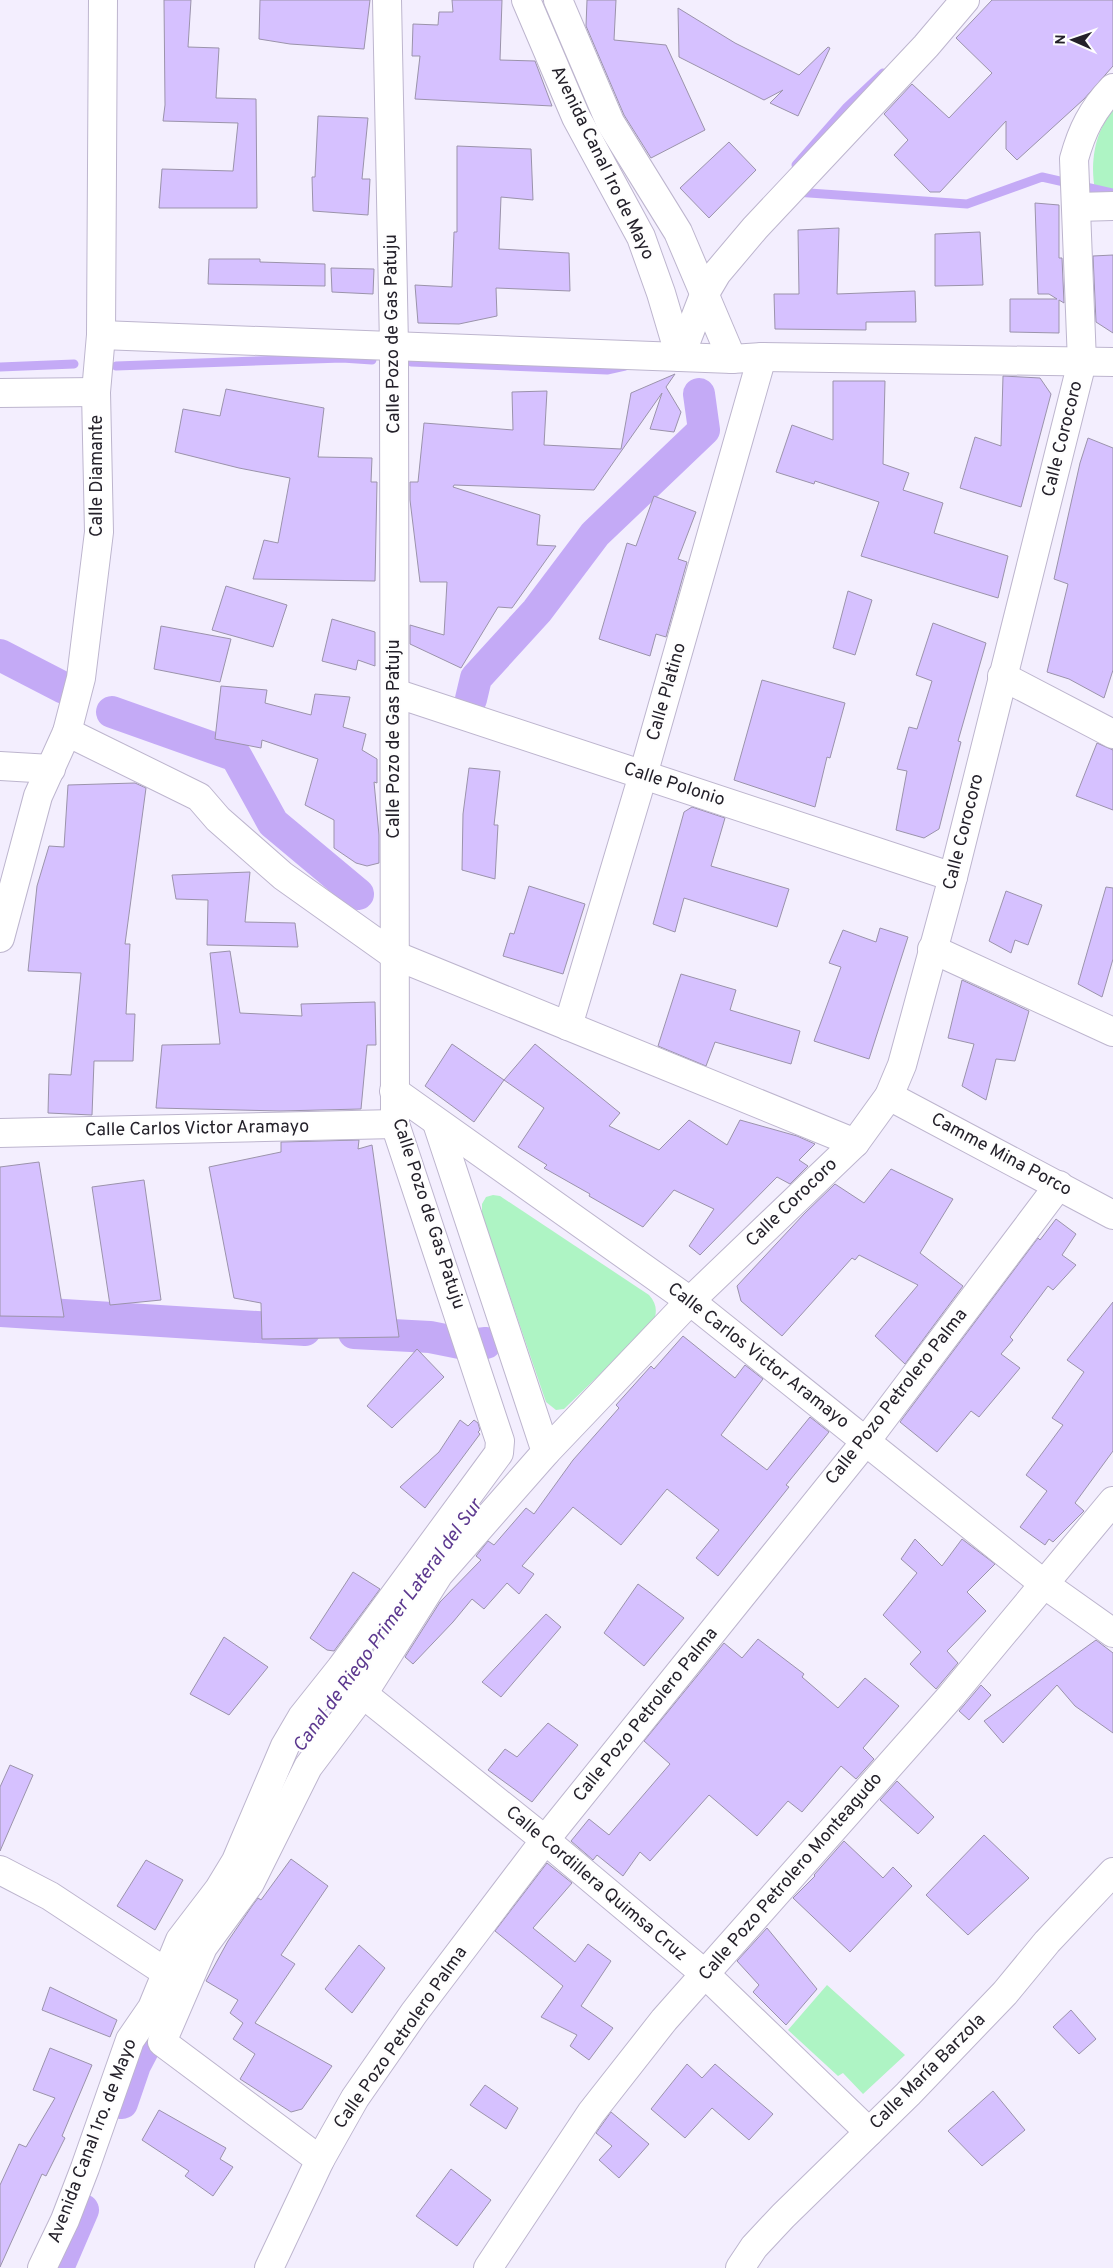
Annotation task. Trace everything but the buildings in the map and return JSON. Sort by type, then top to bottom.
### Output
[{"type":"street","name":"Calle Diamante","points":[[0,938],[4,906],[38,796],[67,732],[81,678],[99,532],[96,392],[101,335],[103,0]]},
{"type":"street","name":"Calle Pozo de Gas Patuju","points":[[387,0],[394,346],[395,1124],[500,1441],[499,1452],[495,1461]]},
{"type":"street","name":"Avenida Canal 1ro de Mayo","points":[[526,0],[576,117],[641,237],[661,293],[680,358]]},
{"type":"street","name":"Avenida Canal 1ro de Mayo","points":[[558,0],[610,122],[678,232],[732,359]]},
{"type":"street","points":[[680,358],[704,295],[717,273],[755,228],[926,46],[966,0]]},
{"type":"street","name":"Calle Corocoro","points":[[546,1452],[690,1300],[855,1143],[889,1096],[902,1065],[953,877],[1082,362],[1074,159],[1082,131],[1100,101],[1113,88]]},
{"type":"street","points":[[1076,207],[1113,206]]},
{"type":"street","points":[[101,335],[680,358],[1113,362]]},
{"type":"street","name":"Calle Platino","points":[[568,1026],[643,775],[762,358]]},
{"type":"street","points":[[0,393],[96,392]]},
{"type":"street","points":[[1002,676],[1113,734]]},
{"type":"street","name":"Calle Polonio","points":[[395,693],[953,877]]},
{"type":"street","points":[[67,732],[200,797],[218,819],[283,876],[394,955],[855,1143]]},
{"type":"street","points":[[0,766],[51,769]]},
{"type":"street","points":[[932,949],[1113,1032]]},
{"type":"street","name":"Calle Carlos Victor Aramayo","points":[[394,1091],[690,1300],[1044,1584],[1113,1633]]},
{"type":"street","name":"Camme Mina Porco","points":[[889,1096],[1113,1215]]},
{"type":"street","points":[[320,2160],[162,2042],[203,1947],[250,1883],[308,1767],[363,1694],[438,1574],[546,1452],[437,1123]]},
{"type":"street","name":"Calle Carlos Victor Aramayo","points":[[0,1133],[395,1124]]},
{"type":"street","name":"Calle Pozo Petrolero Palma","points":[[269,2268],[320,2160],[355,2098],[414,2013],[545,1840],[866,1440],[1059,1185]]},
{"type":"street","name":"Avenida Canal 1ro. de Mayo","points":[[42,2268],[71,2203],[130,2040],[152,2008],[180,1940],[219,1889],[236,1861],[285,1746],[302,1717],[326,1688],[495,1461]]},
{"type":"street","name":"Calle Pozo Petrolero Monteagudo","points":[[488,2268],[591,2113],[664,2020],[950,1696],[1113,1500]]},
{"type":"street","name":"Calle Cordillera Quimsa Cruz","points":[[326,1688],[363,1694],[545,1840],[705,1974],[869,2132]]},
{"type":"street","points":[[0,1870],[50,1896],[168,1973]]},
{"type":"street","name":"Calle María Barzola","points":[[740,2268],[754,2248],[783,2216],[908,2094],[998,2000],[1047,1942],[1113,1872]]},
{"type":"green space","points":[[1113,110],[1113,190],[1095,190],[1093,159],[1095,148],[1101,128]]},
{"type":"green space","points":[[500,1196],[649,1295],[655,1305],[656,1312],[652,1324],[564,1409],[556,1410],[546,1402],[482,1214],[482,1204],[486,1197]]},
{"type":"green space","points":[[827,1985],[905,2055],[863,2094],[843,2073],[838,2076],[788,2030]]},
{"type":"waterway","points":[[796,165],[847,107],[883,73]]},
{"type":"waterway","points":[[795,192],[967,204],[1042,177],[1113,193]]},
{"type":"waterway","points":[[116,366],[342,358],[372,360]]},
{"type":"waterway","points":[[411,362],[607,370],[625,366]]},
{"type":"waterway","points":[[0,367],[74,364]]},
{"type":"waterway","name":"Canal de Riego Primer Lateral del Sur","points":[[471,699],[476,678],[537,611],[595,534],[704,430],[699,394]]},
{"type":"waterway","points":[[0,655],[64,688]]},
{"type":"waterway","points":[[112,712],[236,756],[273,823],[358,894]]},
{"type":"waterway","points":[[0,1311],[305,1330]]},
{"type":"waterway","points":[[354,1333],[430,1337],[470,1345],[486,1343]]},
{"type":"waterway","name":"Canal de Riego Primer Lateral del Sur","points":[[122,2103],[135,2065],[168,2002]]},
{"type":"waterway","name":"Canal de Riego Primer Lateral del Sur","points":[[58,2268],[83,2210]]}]
